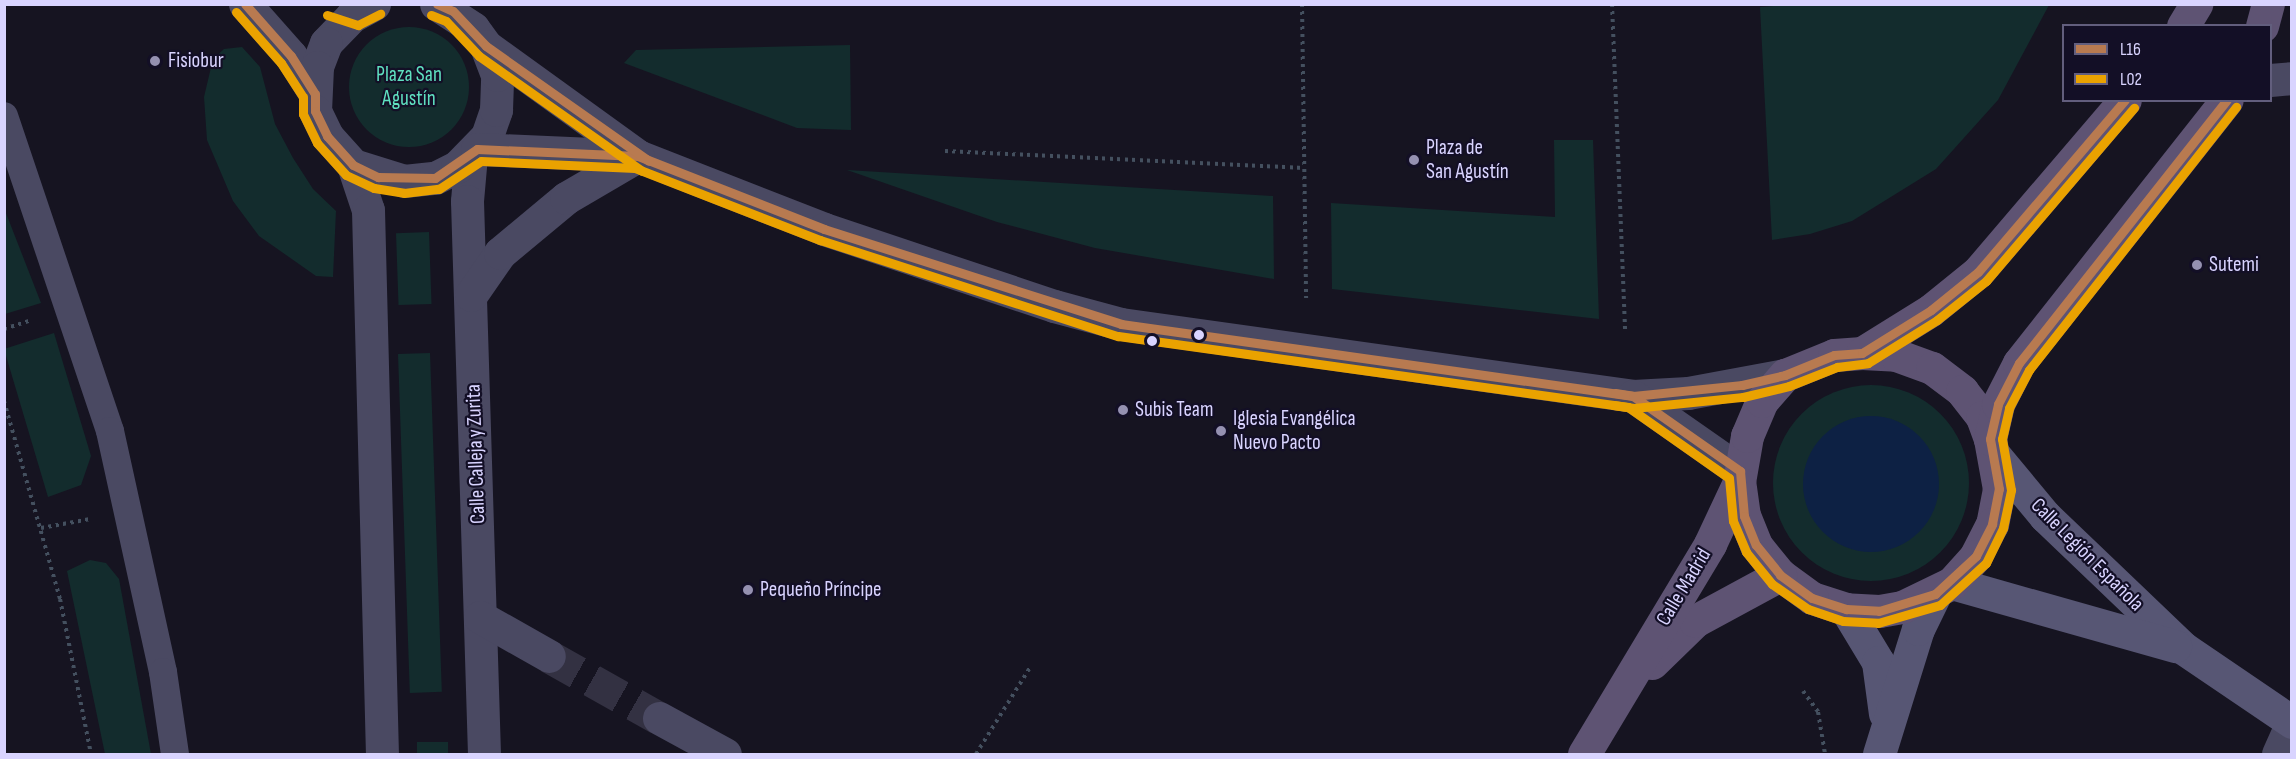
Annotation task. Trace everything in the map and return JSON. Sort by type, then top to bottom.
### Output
[{"type":"main road","points":[[2184,24],[2196,4]]},
{"type":"main road","points":[[2263,24],[2268,4]]},
{"type":"main road","points":[[1862,353],[1931,310],[1978,272],[2123,102]]},
{"type":"main road","points":[[1882,744],[1914,638],[1943,588],[1976,556],[1992,524],[1999,489],[1993,448],[1998,404],[2019,363],[2225,102]]},
{"type":"main road","points":[[1943,588],[1902,607],[1846,609],[1812,598],[1780,575],[1756,545],[1744,516],[1740,476],[1747,436],[1762,401],[1785,375],[1834,354],[1862,353],[1896,355],[1932,368],[1962,391],[1993,448]]},
{"type":"main road","name":"Calle Legión Española","points":[[1993,448],[2045,516],[2183,648],[2292,723]]},
{"type":"main road","name":"Calle Madrid","points":[[1584,754],[1625,690],[1730,508],[1740,476]]},
{"type":"main road","name":"Calle Madrid","points":[[1625,690],[1695,621],[1780,575]]},
{"type":"main road","name":"Calle Legión Española","points":[[1943,588],[2183,648]]},
{"type":"main road","points":[[1846,609],[1878,662],[1882,744]]},
{"type":"street","points":[[245,4],[291,56],[315,94]]},
{"type":"street","points":[[436,4],[453,11],[483,41],[638,156],[824,229],[1054,306],[1121,324],[1634,396],[1688,393],[1785,375]]},
{"type":"street","points":[[353,165],[404,182],[435,178],[474,152],[492,122],[499,88],[472,4]]},
{"type":"street","points":[[358,7],[326,43],[315,94],[315,111],[327,136],[353,165],[368,210],[382,754]]},
{"type":"street","points":[[2272,80],[2292,78]]},
{"type":"street","points":[[4,116],[110,431],[163,672],[175,754]]},
{"type":"street","points":[[474,152],[638,156]]},
{"type":"street","name":"Calle Calleja y Zurita","points":[[474,152],[471,295],[484,754]]},
{"type":"street","points":[[471,295],[500,253],[566,198],[638,156]]},
{"type":"street","points":[[1634,396],[1740,476]]},
{"type":"street","points":[[480,617],[549,656]]},
{"type":"street","points":[[659,718],[725,754]]},
{"type":"street","points":[[2278,754],[2292,723]]},
{"type":"path","points":[[1302,4],[1306,298]]},
{"type":"path","points":[[1612,4],[1625,333]]},
{"type":"path","points":[[945,151],[1304,168]]},
{"type":"path","points":[[4,401],[41,528],[91,754]]},
{"type":"path","points":[[41,528],[98,517]]},
{"type":"path","points":[[976,754],[1031,666]]},
{"type":"path","points":[[1803,692],[1818,712],[1825,754]]},
{"type":"green space","points":[[1801,4],[2049,5],[1998,100],[1936,169],[1852,221],[1810,234],[1772,240],[1760,7]]},
{"type":"green space","name":"Plaza San Agustín","points":[[409,27],[432,32],[451,45],[464,64],[469,87],[464,110],[451,129],[432,142],[409,147],[386,142],[367,129],[354,110],[349,87],[354,64],[367,45],[386,32]]},
{"type":"green space","points":[[850,45],[851,130],[797,128],[624,63],[636,50]]},
{"type":"green space","points":[[242,47],[260,67],[275,124],[293,158],[313,189],[336,211],[333,277],[316,276],[259,236],[233,201],[207,140],[204,97],[213,59],[224,49]]},
{"type":"green space","points":[[1554,140],[1593,140],[1599,319],[1332,289],[1331,203],[1555,217]]},
{"type":"green space","points":[[847,170],[1273,196],[1274,279],[1095,248],[997,222]]},
{"type":"green space","points":[[4,208],[41,303],[5,314],[4,314]]},
{"type":"green space","points":[[429,232],[432,304],[399,305],[396,233]]},
{"type":"green space","points":[[54,333],[91,456],[81,485],[48,497],[4,349]]},
{"type":"green space","points":[[430,353],[442,692],[410,693],[398,354]]},
{"type":"green space","points":[[1861,385],[1881,385],[1909,392],[1926,401],[1941,413],[1953,428],[1962,445],[1969,473],[1969,493],[1962,521],[1953,538],[1941,553],[1926,565],[1909,574],[1881,581],[1861,581],[1833,574],[1816,565],[1801,553],[1789,538],[1780,521],[1773,493],[1773,473],[1780,445],[1789,428],[1801,413],[1816,401],[1833,392]]},
{"type":"green space","points":[[90,560],[106,563],[119,579],[151,754],[105,754],[67,571]]},
{"type":"green space","points":[[417,742],[448,742],[448,754],[417,754]]},
{"type":"water","points":[[1871,416],[1897,421],[1909,427],[1919,436],[1928,446],[1934,458],[1939,484],[1934,510],[1928,522],[1919,532],[1909,541],[1897,547],[1871,552],[1845,547],[1833,541],[1823,532],[1814,522],[1808,510],[1803,484],[1808,458],[1814,446],[1823,436],[1833,427],[1845,421]]},
{"type":"tunnel","points":[[549,656],[659,718]]},
{"type":"transit line","name":"L16","points":[[245,4],[291,56],[315,94],[315,111],[327,136],[353,165],[378,177],[435,178],[477,149],[638,156],[824,229],[1121,324],[1633,396],[1740,471],[1744,516],[1756,545],[1780,575],[1812,598],[1846,609],[1879,611],[1935,594],[1976,556],[1992,524],[1999,489],[1990,439],[1998,404],[2019,363],[2225,102]]},
{"type":"transit line","name":"L16","points":[[437,4],[453,11],[486,46],[649,161]]},
{"type":"transit line","name":"L02","points":[[236,12],[281,63],[303,97],[303,114],[317,143],[346,175],[374,188],[404,193],[439,189],[481,161],[635,168],[820,240],[1118,336],[1628,407],[1729,478],[1733,521],[1746,552],[1772,584],[1808,609],[1843,621],[1878,623],[1940,605],[1986,563],[2003,528],[2011,490],[2002,439],[2009,408],[2029,370],[2236,107]]},
{"type":"transit line","name":"L02","points":[[327,15],[358,25],[380,14]]},
{"type":"transit line","name":"L02","points":[[431,15],[446,21],[479,56],[642,171]]},
{"type":"transit line","name":"L16","points":[[1615,393],[1633,396],[1742,385],[1785,375],[1834,355],[1862,353],[1931,310],[1978,272],[2123,102]]},
{"type":"transit line","name":"L02","points":[[1613,405],[1634,408],[1743,397],[1789,386],[1837,367],[1868,363],[1937,320],[1986,281],[2134,108]]},
{"type":"place","name":"Fisiobur","points":[[155,61]]},
{"type":"place","name":"Plaza de San Agustín","points":[[1414,160]]},
{"type":"place","name":"Sutemi","points":[[2197,265]]},
{"type":"place","name":"Subis Team","points":[[1123,410]]},
{"type":"place","name":"Iglesia Evangélica Nuevo Pacto","points":[[1221,431]]},
{"type":"place","name":"Pequeño Príncipe","points":[[748,590]]}]
